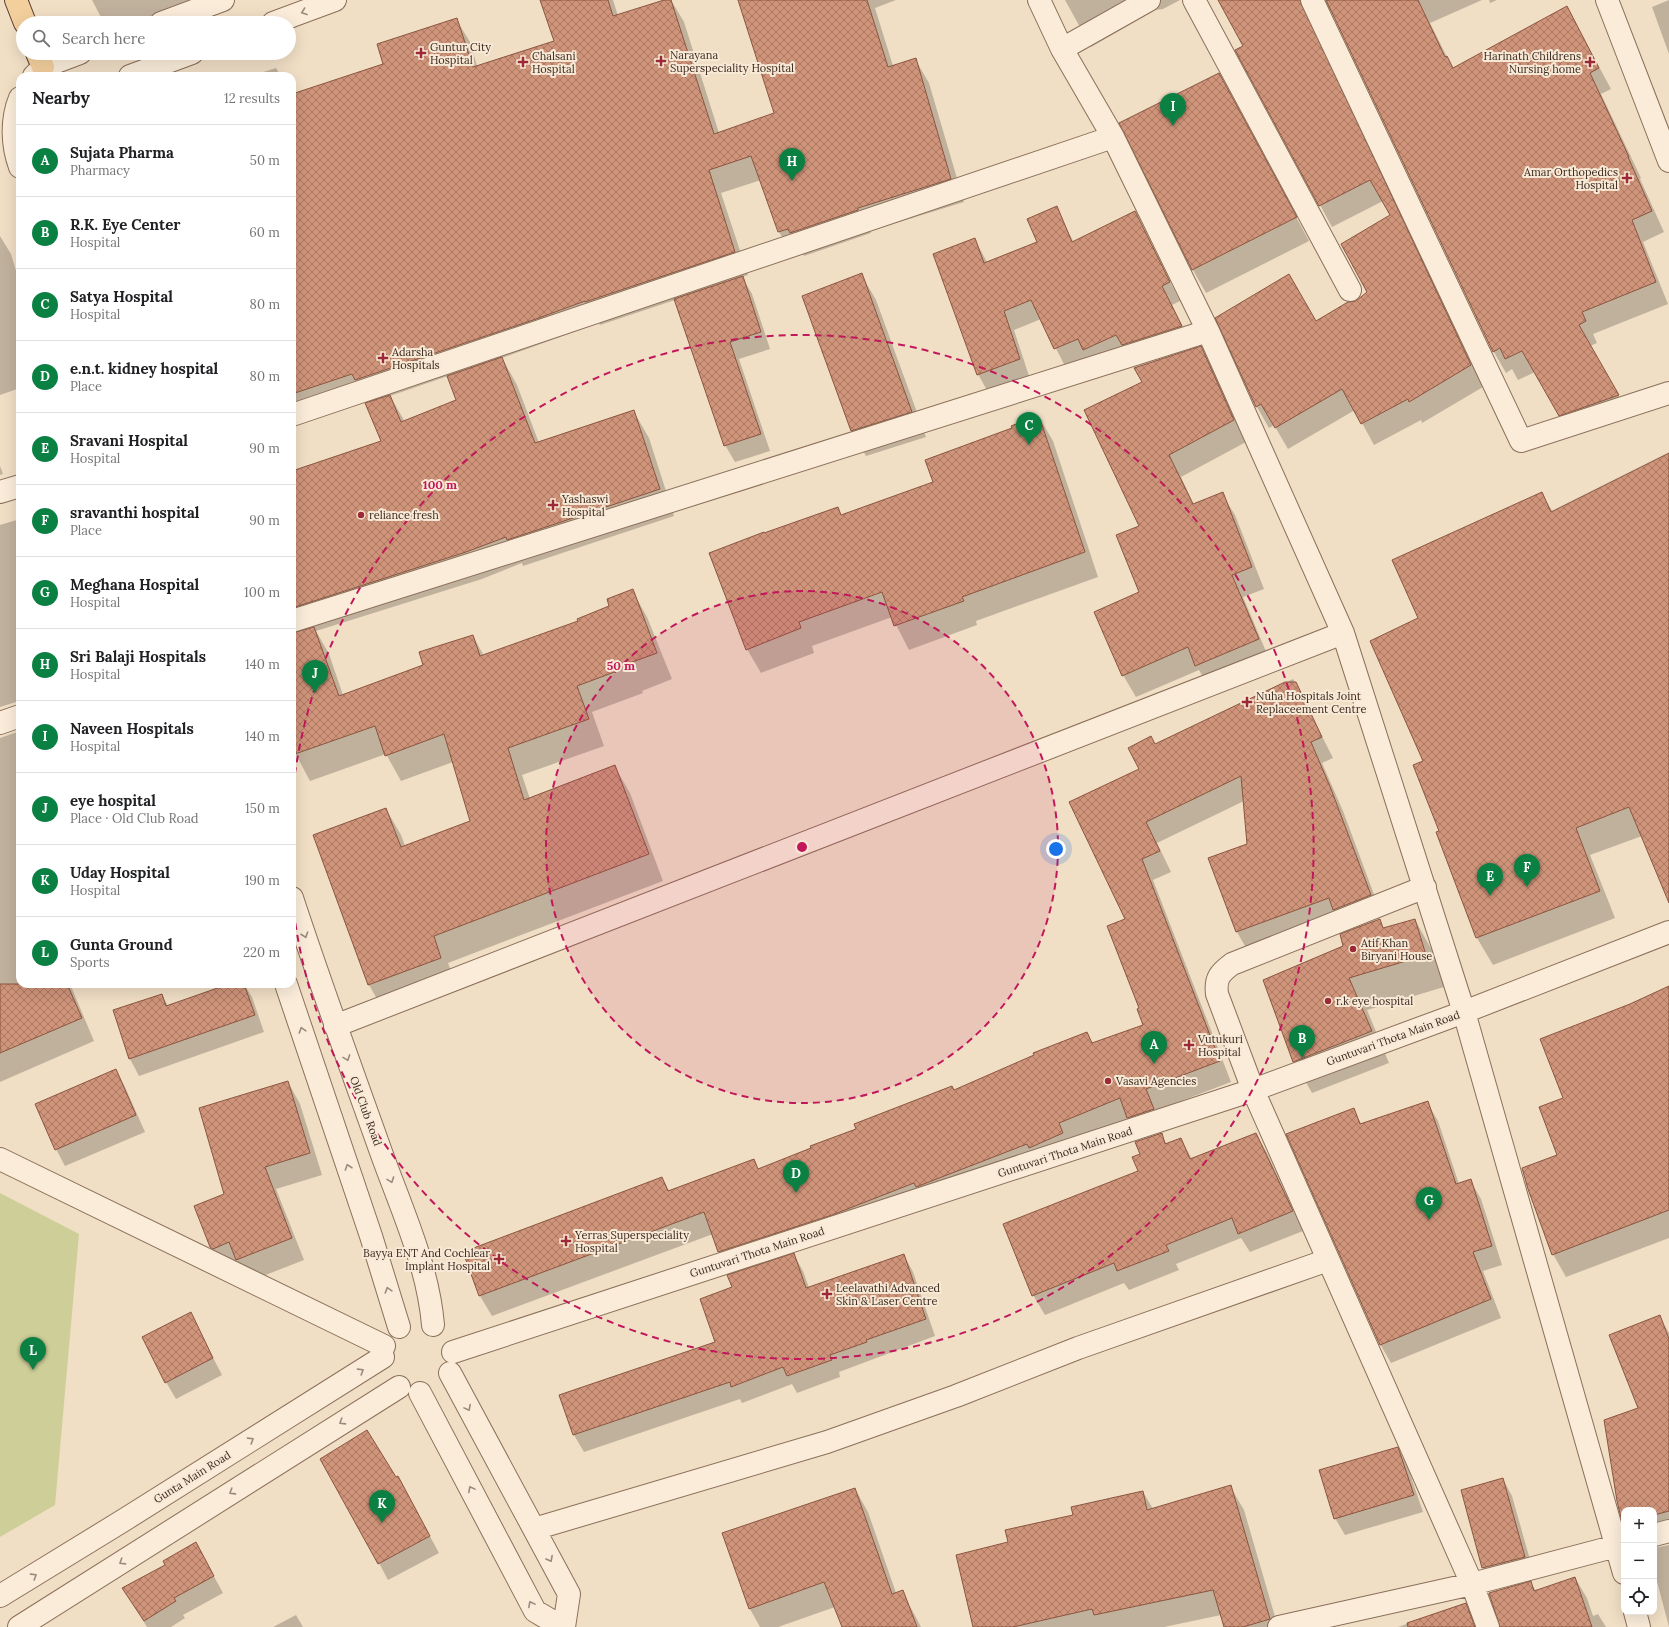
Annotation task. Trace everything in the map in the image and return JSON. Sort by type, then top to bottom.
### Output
[{"type":"main road","points":[[16,0],[22,16]]},
{"type":"street","points":[[180,16],[223,0]]},
{"type":"street","points":[[292,16],[335,0]]},
{"type":"street","points":[[1039,0],[1062,49],[1113,137],[1208,331],[1343,633],[1464,1012],[1620,1545],[1472,1584],[1279,1627]]},
{"type":"street","points":[[1062,49],[1149,0]]},
{"type":"street","points":[[1194,0],[1350,290]]},
{"type":"street","points":[[1312,0],[1521,441],[1669,393]]},
{"type":"street","points":[[1607,0],[1669,161]]},
{"type":"street","points":[[38,65],[56,60]]},
{"type":"street","points":[[141,72],[173,60]]},
{"type":"street","points":[[14,159],[13,127],[16,107]]},
{"type":"street","points":[[296,414],[1113,137]]},
{"type":"street","points":[[296,620],[1208,331]]},
{"type":"street","points":[[0,492],[16,487]]},
{"type":"street","points":[[335,1026],[1343,633]]},
{"type":"street","points":[[0,723],[16,717]]},
{"type":"street","points":[[1425,888],[1232,964],[1220,973],[1216,983],[1217,994],[1253,1090],[1472,1584],[1488,1627]]},
{"type":"street","name":"Old Club Road","points":[[296,910],[335,1026],[419,1257],[431,1303],[432,1325]]},
{"type":"street","name":"Guntuvari Thota Main Road","points":[[453,1352],[1253,1090],[1464,1012],[1669,932]]},
{"type":"street","points":[[287,988],[374,1244],[399,1327]]},
{"type":"street","points":[[0,1159],[384,1351]]},
{"type":"street","points":[[534,1529],[827,1442],[956,1396],[1078,1348],[1328,1260]]},
{"type":"street","points":[[421,1322],[432,1325],[443,1332],[450,1341],[453,1352],[453,1364],[450,1373],[442,1383],[432,1390],[420,1393],[409,1392],[398,1387],[390,1379],[384,1369],[384,1351],[390,1335],[399,1327],[410,1323],[421,1322]]},
{"type":"street","name":"Gunta Main Road","points":[[0,1596],[124,1520],[384,1351]]},
{"type":"street","points":[[420,1393],[535,1611],[563,1627],[569,1594],[450,1373]]},
{"type":"street","points":[[19,1627],[398,1387]]},
{"type":"street","points":[[124,1520],[142,1549]]},
{"type":"street","points":[[1657,1534],[1669,1531]]},
{"type":"street","points":[[1636,1615],[1639,1627]]},
{"type":"green space","points":[[0,1193],[79,1234],[55,1505],[0,1537]]},
{"type":"building","points":[[540,0],[608,0],[613,16],[664,0],[671,0],[714,134],[774,113],[738,0],[867,0],[888,67],[916,58],[951,179],[858,208],[858,210],[790,233],[788,229],[778,232],[751,156],[709,170],[735,252],[585,301],[355,380],[352,374],[296,393],[296,93],[383,64],[377,44],[457,18],[473,67],[554,41]]},
{"type":"building","points":[[1218,0],[1300,0],[1471,365],[1409,402],[1408,399],[1361,424],[1342,389],[1275,428],[1261,404],[1256,407],[1215,318],[1289,274],[1316,321],[1348,302],[1356,301],[1367,292],[1341,244],[1390,215],[1370,180],[1319,206],[1235,50],[1243,46]]},
{"type":"building","points":[[1326,0],[1418,0],[1445,57],[1447,56],[1453,68],[1567,6],[1599,68],[1590,73],[1652,211],[1632,220],[1656,282],[1582,312],[1586,321],[1579,325],[1619,395],[1559,416],[1522,351],[1505,359],[1500,348],[1493,352]]},
{"type":"building","points":[[1219,73],[1297,217],[1192,270],[1119,123]]},
{"type":"building","points":[[1057,206],[1072,242],[1135,211],[1170,282],[1162,286],[1182,326],[1122,345],[1116,335],[1083,350],[1078,339],[1054,349],[1031,300],[1004,311],[1020,359],[977,375],[933,254],[975,238],[984,263],[1037,242],[1027,219]]},
{"type":"building","points":[[862,273],[912,412],[851,431],[802,296]]},
{"type":"building","points":[[743,276],[761,332],[730,342],[761,434],[724,446],[674,299]]},
{"type":"building","points":[[1201,346],[1234,420],[1169,455],[1193,504],[1223,492],[1252,567],[1232,575],[1259,639],[1195,666],[1188,647],[1122,676],[1094,612],[1139,592],[1116,535],[1139,526],[1084,410],[1142,382],[1134,368]]},
{"type":"building","points":[[502,357],[535,443],[634,410],[660,489],[507,540],[506,537],[466,552],[296,607],[296,470],[381,441],[365,403],[390,395],[401,422],[456,400],[447,376]]},
{"type":"building","points":[[1029,419],[1040,419],[1085,552],[962,597],[964,601],[894,626],[882,592],[799,622],[801,628],[746,650],[709,553],[764,532],[838,507],[841,515],[933,482],[925,460],[1012,428],[1011,426]]},
{"type":"building","points":[[1669,453],[1669,903],[1629,807],[1576,828],[1600,891],[1476,938],[1436,832],[1439,831],[1413,765],[1423,761],[1370,641],[1418,618],[1392,560],[1542,492],[1551,512]]},
{"type":"building","points":[[633,589],[657,653],[627,664],[628,667],[577,686],[589,719],[508,748],[524,800],[615,765],[649,854],[434,936],[441,958],[368,985],[313,835],[386,808],[401,847],[470,821],[444,734],[385,756],[375,726],[296,754],[296,632],[314,627],[339,696],[423,665],[419,652],[473,635],[480,656],[578,621],[577,619],[609,606],[607,599]]},
{"type":"building","points":[[1285,682],[1296,682],[1322,737],[1311,742],[1331,789],[1371,895],[1333,910],[1329,898],[1236,932],[1208,858],[1247,844],[1241,776],[1146,822],[1160,851],[1142,859],[1220,1061],[1146,1089],[1154,1109],[1127,1118],[1120,1098],[1059,1123],[1063,1133],[1029,1148],[1027,1144],[916,1187],[914,1183],[832,1215],[718,1252],[704,1212],[479,1296],[463,1252],[662,1177],[668,1191],[754,1159],[758,1169],[811,1148],[810,1146],[856,1129],[854,1124],[952,1086],[954,1090],[1034,1055],[1033,1053],[1087,1032],[1092,1043],[1143,1025],[1137,1009],[1139,1008],[1107,926],[1125,919],[1069,802],[1139,769],[1128,748],[1151,736],[1155,744]]},
{"type":"building","points":[[1380,919],[1383,928],[1415,919],[1426,955],[1349,978],[1372,1031],[1293,1062],[1263,980],[1343,946],[1340,934]]},
{"type":"building","points":[[0,984],[16,984],[16,988],[69,988],[82,1018],[0,1053]]},
{"type":"building","points":[[1669,986],[1669,1210],[1552,1255],[1522,1168],[1557,1155],[1539,1107],[1563,1098],[1540,1039],[1630,1004]]},
{"type":"building","points":[[218,988],[245,988],[255,1015],[129,1059],[113,1010],[162,994],[166,1006]]},
{"type":"building","points":[[116,1069],[136,1115],[55,1150],[35,1104]]},
{"type":"building","points":[[288,1081],[310,1153],[265,1167],[292,1238],[236,1260],[229,1242],[213,1249],[210,1247],[194,1206],[224,1194],[199,1108]]},
{"type":"building","points":[[1428,1101],[1456,1184],[1471,1179],[1492,1246],[1473,1252],[1491,1299],[1380,1345],[1286,1134],[1354,1108],[1360,1124]]},
{"type":"building","points":[[1162,1133],[1165,1144],[1181,1138],[1190,1159],[1256,1133],[1293,1211],[1238,1234],[1232,1218],[1166,1245],[1169,1251],[1117,1271],[1114,1263],[1032,1296],[1003,1224],[1138,1171],[1132,1157],[1140,1154],[1135,1142]]},
{"type":"building","points":[[794,1253],[806,1288],[904,1254],[926,1319],[866,1340],[867,1342],[830,1355],[832,1360],[787,1376],[783,1367],[731,1387],[730,1382],[573,1435],[559,1395],[715,1342],[700,1299],[732,1287],[727,1275]]},
{"type":"building","points":[[191,1312],[213,1358],[165,1383],[142,1337]]},
{"type":"building","points":[[1660,1315],[1669,1339],[1669,1511],[1657,1514],[1657,1507],[1621,1507],[1621,1518],[1604,1420],[1638,1408],[1609,1335]]},
{"type":"building","points":[[367,1430],[396,1477],[398,1476],[430,1536],[378,1564],[320,1459]]},
{"type":"building","points":[[1398,1447],[1414,1495],[1334,1519],[1319,1470]]},
{"type":"building","points":[[1503,1478],[1525,1557],[1482,1568],[1461,1490]]},
{"type":"building","points":[[1231,1485],[1270,1619],[1243,1627],[1224,1627],[1213,1590],[1094,1615],[1092,1609],[1013,1627],[973,1627],[956,1555],[1008,1542],[1005,1530],[1073,1515],[1071,1507],[1143,1491],[1147,1510]]},
{"type":"building","points":[[855,1488],[892,1594],[903,1590],[917,1627],[842,1627],[824,1582],[749,1609],[722,1533]]},
{"type":"building","points":[[196,1542],[214,1576],[174,1598],[176,1601],[144,1621],[122,1588],[165,1565],[163,1561]]},
{"type":"building","points":[[1575,1577],[1592,1627],[1500,1627],[1489,1593],[1531,1581],[1534,1591]]},
{"type":"building","points":[[1466,1603],[1475,1627],[1408,1627],[1407,1623]]},
{"type":"place","name":"Guntur City Hospital","points":[[421,53]]},
{"type":"place","name":"Narayana Superspeciality Hospital","points":[[661,61]]},
{"type":"place","name":"Chalsani Hospital","points":[[523,62]]},
{"type":"place","name":"Harinath Childrens Nursing home","points":[[1590,62]]},
{"type":"place","name":"Naveen Hospitals","points":[[1173,126]]},
{"type":"place","name":"Amar Orthopedics Hospital","points":[[1627,178]]},
{"type":"place","name":"Sri Balaji Hospitals","points":[[792,181]]},
{"type":"place","name":"Adarsha Hospitals","points":[[383,358]]},
{"type":"place","name":"Satya Hospital","points":[[1029,445]]},
{"type":"place","name":"Yashaswi Hospital","points":[[553,505]]},
{"type":"place","name":"reliance fresh","points":[[361,515]]},
{"type":"place","name":"eye hospital","points":[[315,693]]},
{"type":"place","name":"Nuha Hospitals Joint Replaceement Centre","points":[[1247,702]]},
{"type":"place","name":"sravanthi hospital","points":[[1527,887]]},
{"type":"place","name":"Sravani Hospital","points":[[1490,896]]},
{"type":"place","name":"Atif Khan Biryani House","points":[[1353,949]]},
{"type":"place","name":"r.k eye hospital","points":[[1328,1001]]},
{"type":"place","name":"Vutukuri Hospital","points":[[1189,1045]]},
{"type":"place","name":"R.K. Eye Center","points":[[1302,1058]]},
{"type":"place","name":"Sujata Pharma","points":[[1154,1064]]},
{"type":"place","name":"Vasavi Agencies","points":[[1108,1081]]},
{"type":"place","name":"e.n.t. kidney hospital","points":[[796,1193]]},
{"type":"place","name":"Meghana Hospital","points":[[1429,1220]]},
{"type":"place","name":"Yerras Superspeciality Hospital","points":[[566,1241]]},
{"type":"place","name":"Bayya ENT And Cochlear Implant Hospital","points":[[499,1259]]},
{"type":"place","name":"Leelavathi Advanced Skin & Laser Centre","points":[[827,1294]]},
{"type":"place","name":"Gunta Ground","points":[[33,1370]]},
{"type":"place","name":"Uday Hospital","points":[[382,1523]]}]
